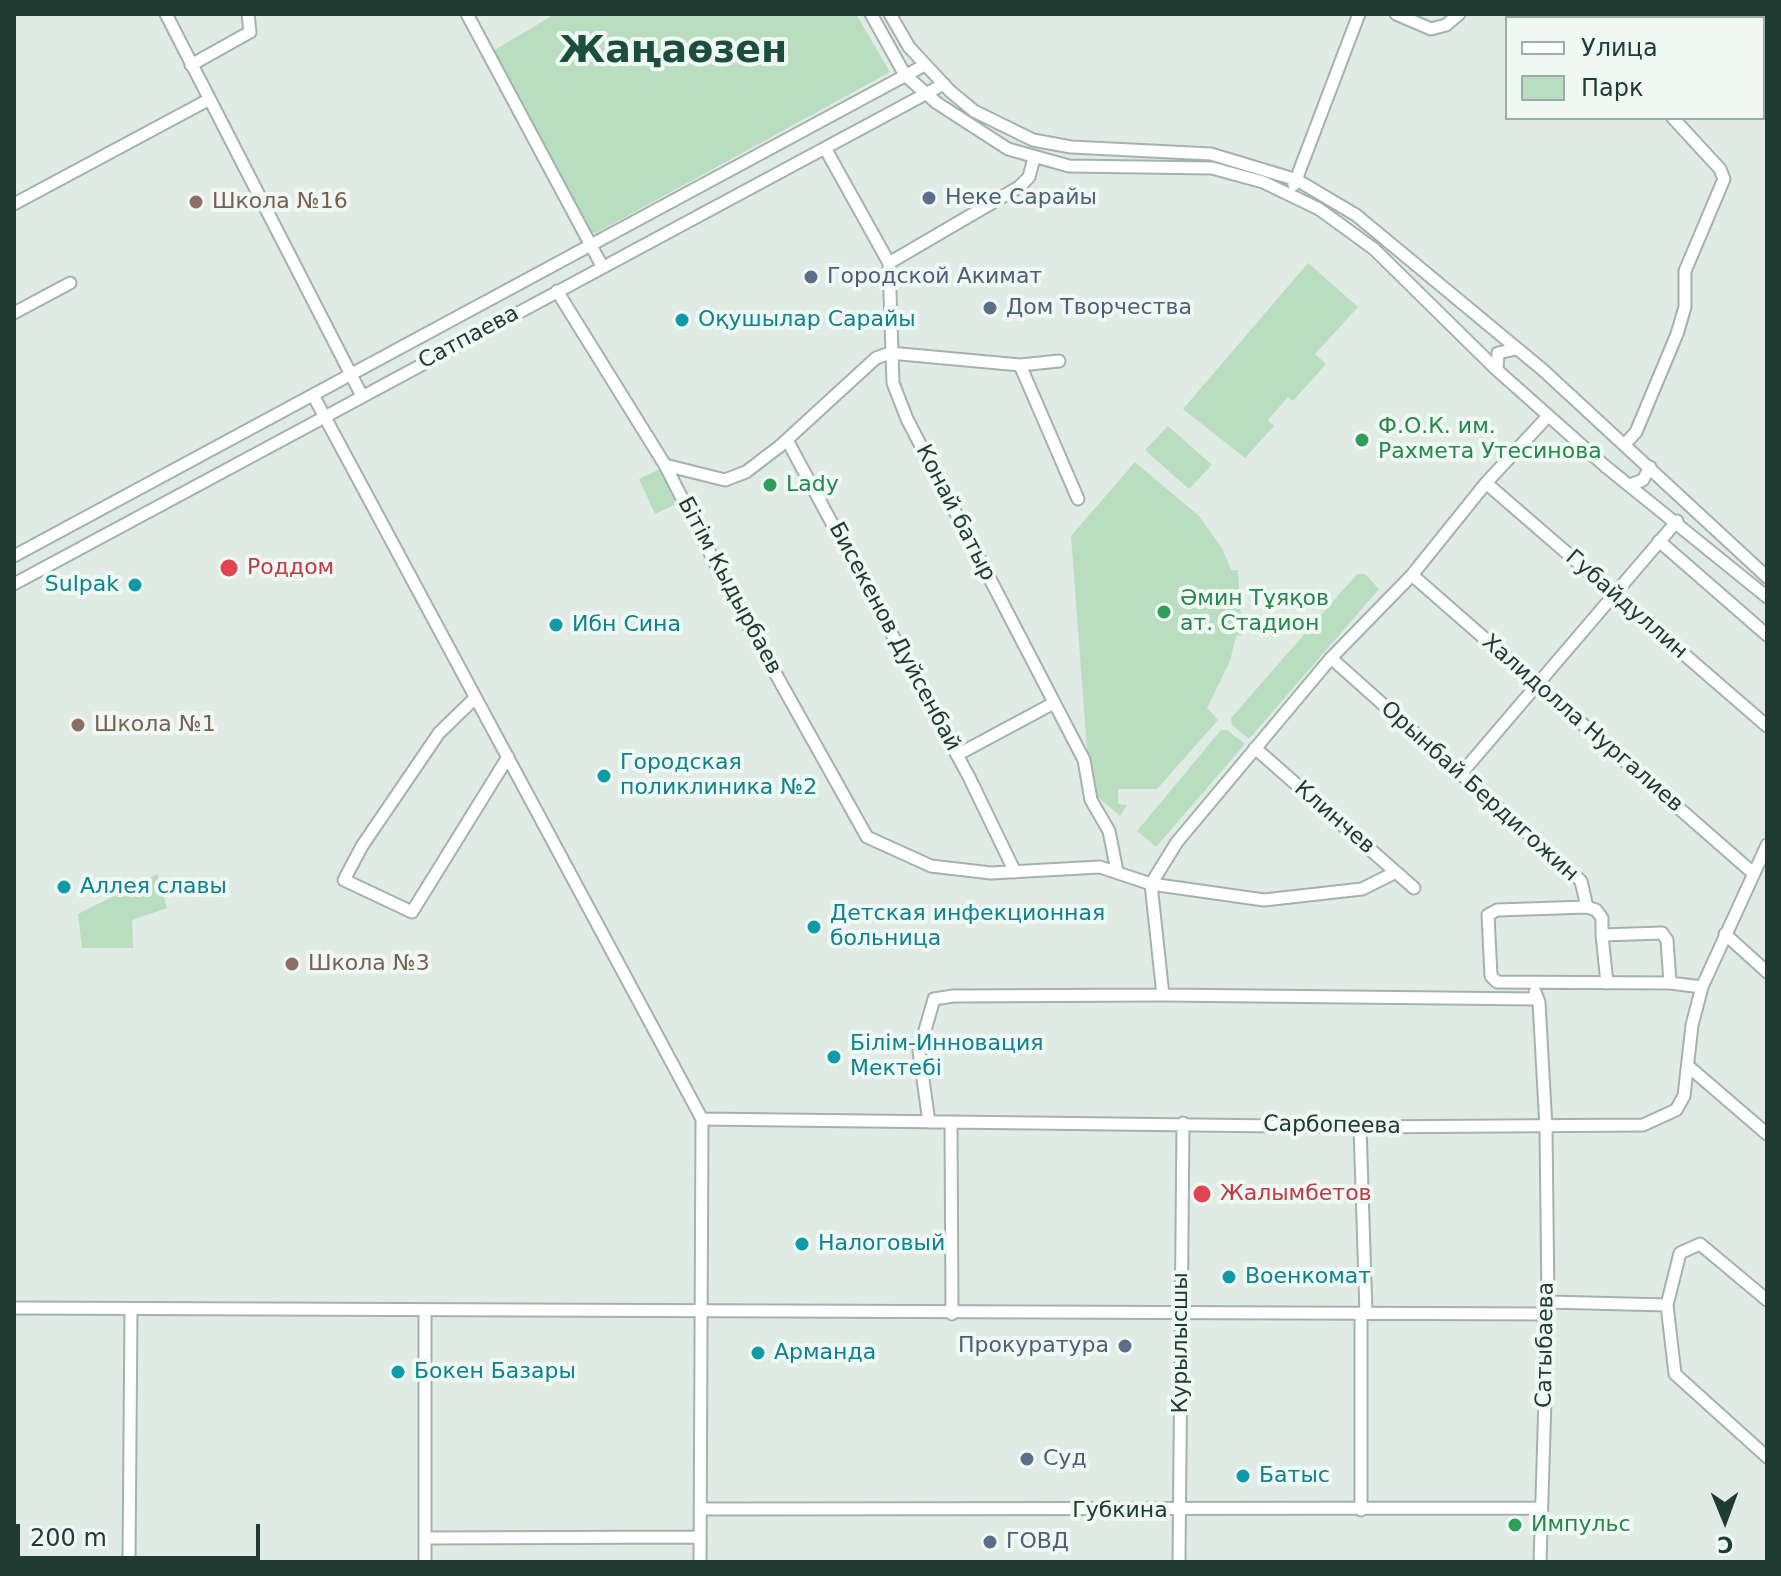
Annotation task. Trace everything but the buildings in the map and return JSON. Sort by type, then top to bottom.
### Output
[{"type":"street","points":[[166,14],[362,396]]},
{"type":"street","points":[[191,65],[250,32],[248,14]]},
{"type":"street","points":[[467,14],[602,266]]},
{"type":"street","points":[[871,14],[905,75],[926,94],[1008,149],[1069,166],[1212,168],[1291,194],[1374,249],[1548,416],[1767,597]]},
{"type":"street","points":[[890,14],[923,66],[974,111],[1033,140],[1082,148],[1211,154],[1297,180],[1356,215],[1625,444],[1767,577]]},
{"type":"street","points":[[1291,194],[1359,14]]},
{"type":"street","points":[[1396,14],[1431,29],[1446,25],[1459,14]]},
{"type":"street","name":"Сатпаева","points":[[14,556],[923,66]]},
{"type":"street","name":"Сатпаева","points":[[14,584],[944,84]]},
{"type":"street","points":[[14,204],[208,100]]},
{"type":"street","points":[[1625,444],[1636,432],[1677,334],[1685,307],[1685,271],[1724,179],[1720,169],[1675,120]]},
{"type":"street","name":"Конай батыр","points":[[825,148],[889,263],[893,383],[907,419],[1052,704],[1084,760],[1091,800],[1109,831],[1117,871]]},
{"type":"street","points":[[889,263],[1019,187],[1029,177],[1034,158]]},
{"type":"street","points":[[14,313],[70,283]]},
{"type":"street","name":"Бiтiм Кыдырбаев","points":[[557,291],[665,465],[731,594],[867,837],[931,866],[1015,872],[1100,867],[1151,884],[1264,900],[1362,889],[1396,872]]},
{"type":"street","points":[[502,294],[514,314]]},
{"type":"street","points":[[1497,370],[1498,353],[1516,349]]},
{"type":"street","points":[[665,465],[725,480],[746,472],[787,440],[876,358],[890,353],[1020,365],[1059,361]]},
{"type":"street","points":[[1020,365],[1078,499]]},
{"type":"street","points":[[313,395],[702,1119],[700,1562]]},
{"type":"street","points":[[1163,995],[1151,884],[1188,827],[1331,658],[1412,575],[1486,483],[1548,416]]},
{"type":"street","name":"Бисекенов Дуйсенбай","points":[[787,440],[957,755],[1015,872]]},
{"type":"street","points":[[1630,485],[1643,480],[1650,467]]},
{"type":"street","name":"Губайдуллин","points":[[1486,483],[1767,726]]},
{"type":"street","points":[[1460,775],[1677,521]]},
{"type":"street","points":[[1659,541],[1767,635]]},
{"type":"street","name":"Халидолла Нургалиев","points":[[1412,575],[1753,873]]},
{"type":"street","name":"Орынбай Бердигожин","points":[[1331,658],[1581,881],[1587,907],[1497,910],[1488,915],[1491,976],[1503,984],[1670,983],[1702,987]]},
{"type":"street","points":[[475,698],[439,733],[362,846],[344,880],[412,912],[508,757]]},
{"type":"street","points":[[957,755],[1052,704]]},
{"type":"street","name":"Клинчев","points":[[1255,748],[1414,888]]},
{"type":"street","name":"Сарбопеева","points":[[702,1119],[1360,1127],[1643,1125],[1676,1110],[1684,1096],[1692,1025],[1702,987],[1767,845]]},
{"type":"street","points":[[1587,907],[1602,918],[1607,983]]},
{"type":"street","points":[[1602,935],[1662,933],[1667,940],[1670,983]]},
{"type":"street","points":[[1725,934],[1767,972]]},
{"type":"street","name":"Сатыбаева","points":[[1534,983],[1546,1128],[1548,1308],[1540,1562]]},
{"type":"street","points":[[929,1122],[919,1051],[934,999],[953,996],[1163,995],[1536,999]]},
{"type":"street","points":[[1688,1066],[1767,1134]]},
{"type":"street","points":[[951,1123],[952,1314]]},
{"type":"street","name":"Курылысшы","points":[[1179,1562],[1183,1123]]},
{"type":"street","points":[[1360,1127],[1364,1313],[1361,1510]]},
{"type":"street","points":[[1767,1300],[1700,1244],[1680,1253],[1667,1305],[1675,1374],[1767,1457]]},
{"type":"street","points":[[14,1308],[952,1314],[1364,1313],[1667,1305]]},
{"type":"street","points":[[129,1562],[131,1309]]},
{"type":"street","points":[[425,1310],[425,1562]]},
{"type":"street","name":"Губкина","points":[[700,1509],[1180,1511],[1541,1508]]},
{"type":"street","points":[[425,1538],[700,1537]]},
{"type":"green space","points":[[555,14],[856,14],[890,72],[596,233],[590,232],[493,51]]},
{"type":"green space","points":[[1308,263],[1358,307],[1315,354],[1326,364],[1293,401],[1288,397],[1268,420],[1274,426],[1245,458],[1183,409]]},
{"type":"green space","points":[[1168,426],[1212,465],[1189,489],[1145,450]]},
{"type":"green space","name":"Әмин Тұяқов ат. Стадион","points":[[1135,462],[1199,516],[1222,548],[1231,570],[1238,570],[1242,635],[1236,636],[1230,661],[1207,708],[1218,720],[1157,789],[1118,789],[1118,804],[1127,805],[1120,816],[1090,790],[1071,536]]},
{"type":"green space","points":[[660,469],[676,504],[655,514],[639,479]]},
{"type":"green space","points":[[1357,574],[1365,574],[1379,589],[1249,739],[1232,725],[1231,718]]},
{"type":"green space","points":[[1221,730],[1227,730],[1245,744],[1156,847],[1137,831]]},
{"type":"green space","points":[[157,874],[167,908],[132,920],[133,948],[82,948],[78,914]]},
{"type":"place","name":"Неке Сарайы","points":[[929,198]]},
{"type":"place","name":"Школа №16","points":[[196,202]]},
{"type":"place","name":"Городской Акимат","points":[[811,277]]},
{"type":"place","name":"Дом Творчества","points":[[990,308]]},
{"type":"place","name":"Оқушылар Сарайы","points":[[682,320]]},
{"type":"place","name":"Ф.О.К. им. Рахмета Утесинова","points":[[1362,440]]},
{"type":"place","name":"Lady","points":[[770,485]]},
{"type":"place","name":"Роддом","points":[[229,568]]},
{"type":"place","name":"Sulpak","points":[[135,585]]},
{"type":"place","name":"Әмин Тұяқов ат. Стадион","points":[[1164,612]]},
{"type":"place","name":"Ибн Сина","points":[[556,625]]},
{"type":"place","name":"Школа №1","points":[[78,725]]},
{"type":"place","name":"Городская поликлиника №2","points":[[604,776]]},
{"type":"place","name":"Аллея славы","points":[[64,887]]},
{"type":"place","name":"Детская инфекционная больница","points":[[814,927]]},
{"type":"place","name":"Школа №3","points":[[292,964]]},
{"type":"place","name":"Білім-Инновация Мектебі","points":[[834,1057]]},
{"type":"place","name":"Жалымбетов","points":[[1202,1194]]},
{"type":"place","name":"Налоговый","points":[[802,1244]]},
{"type":"place","name":"Военкомат","points":[[1229,1277]]},
{"type":"place","name":"Прокуратура","points":[[1125,1346]]},
{"type":"place","name":"Арманда","points":[[758,1353]]},
{"type":"place","name":"Бокен Базары","points":[[398,1372]]},
{"type":"place","name":"Суд","points":[[1027,1459]]},
{"type":"place","name":"Батыс","points":[[1243,1476]]},
{"type":"place","name":"Импульс","points":[[1515,1525]]},
{"type":"place","name":"ГОВД","points":[[990,1542]]},
{"type":"district","name":"Жаңаөзен","points":[[673,52]]}]
